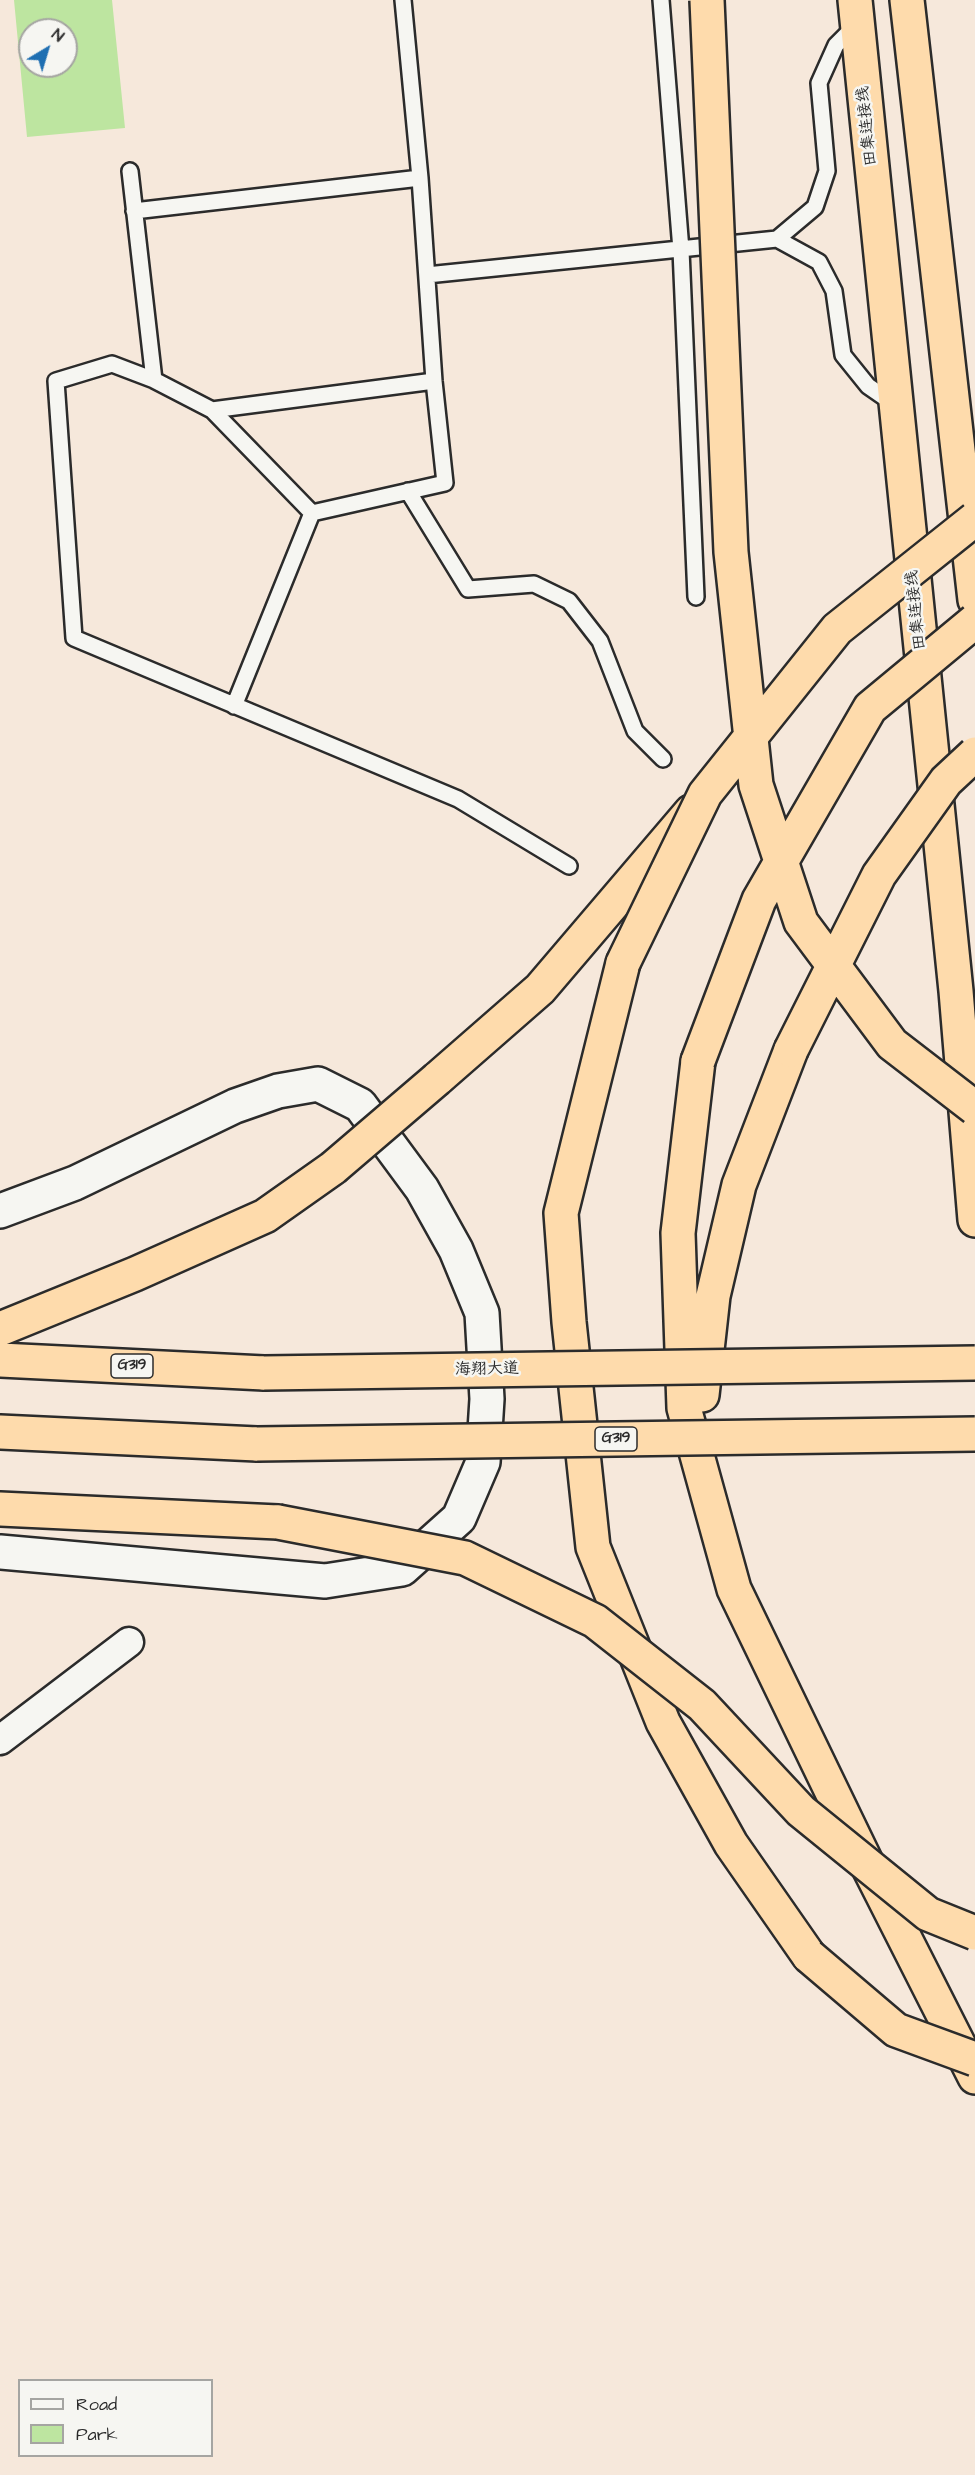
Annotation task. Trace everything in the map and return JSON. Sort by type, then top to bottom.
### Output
[{"type":"highway","points":[[707,0],[731,552],[756,785],[801,922],[892,1044],[975,1108]]},
{"type":"highway","points":[[907,0],[975,600]]},
{"type":"highway","name":"田集连接线","points":[[856,12],[956,991],[975,1220]]},
{"type":"highway","points":[[0,1329],[135,1274],[265,1216],[333,1168],[540,989],[705,794],[837,629],[975,519]]},
{"type":"highway","points":[[975,621],[870,708],[759,900],[698,1061],[678,1233],[684,1408],[734,1589],[865,1860],[975,2077]]},
{"type":"highway","points":[[695,1450],[713,1296],[739,1185],[791,1050],[879,875],[946,781],[975,754]]},
{"type":"highway","points":[[705,794],[623,963],[561,1213],[569,1322],[593,1547],[663,1722],[731,1844],[809,1956],[896,2030],[975,2059]]},
{"type":"highway","name":"海翔大道","points":[[0,1360],[264,1373],[975,1363]]},
{"type":"highway","name":"G319","points":[[0,1432],[257,1444],[975,1434]]},
{"type":"highway","points":[[0,1509],[278,1521],[465,1558],[595,1622],[702,1705],[801,1811],[928,1914],[975,1934]]},
{"type":"street","points":[[0,1211],[75,1183],[235,1106],[278,1091],[318,1084],[360,1105],[422,1189],[456,1250],[482,1313],[487,1399],[483,1462],[459,1518],[402,1569],[325,1581],[0,1552]]},
{"type":"street","points":[[0,1740],[129,1642]]},
{"type":"lane","points":[[312,513],[445,483],[434,381],[420,178],[403,0]]},
{"type":"lane","points":[[661,0],[681,250],[696,597]]},
{"type":"lane","points":[[427,275],[681,250],[777,238],[815,207],[827,171],[819,83],[836,45],[856,12]]},
{"type":"lane","points":[[130,171],[154,380]]},
{"type":"lane","points":[[134,211],[420,178]]},
{"type":"lane","points":[[777,238],[819,262],[834,291],[843,355],[867,386],[897,406]]},
{"type":"lane","points":[[312,513],[212,410],[154,380],[112,364],[56,381],[74,638],[458,799],[569,866]]},
{"type":"lane","points":[[212,410],[434,381]]},
{"type":"lane","points":[[408,491],[468,589],[534,584],[569,601],[600,641],[635,731],[663,759]]},
{"type":"lane","points":[[234,706],[312,513]]},
{"type":"green space","points":[[14,0],[112,0],[125,128],[27,137],[21,78],[78,78],[78,18],[18,18],[18,42]]}]
